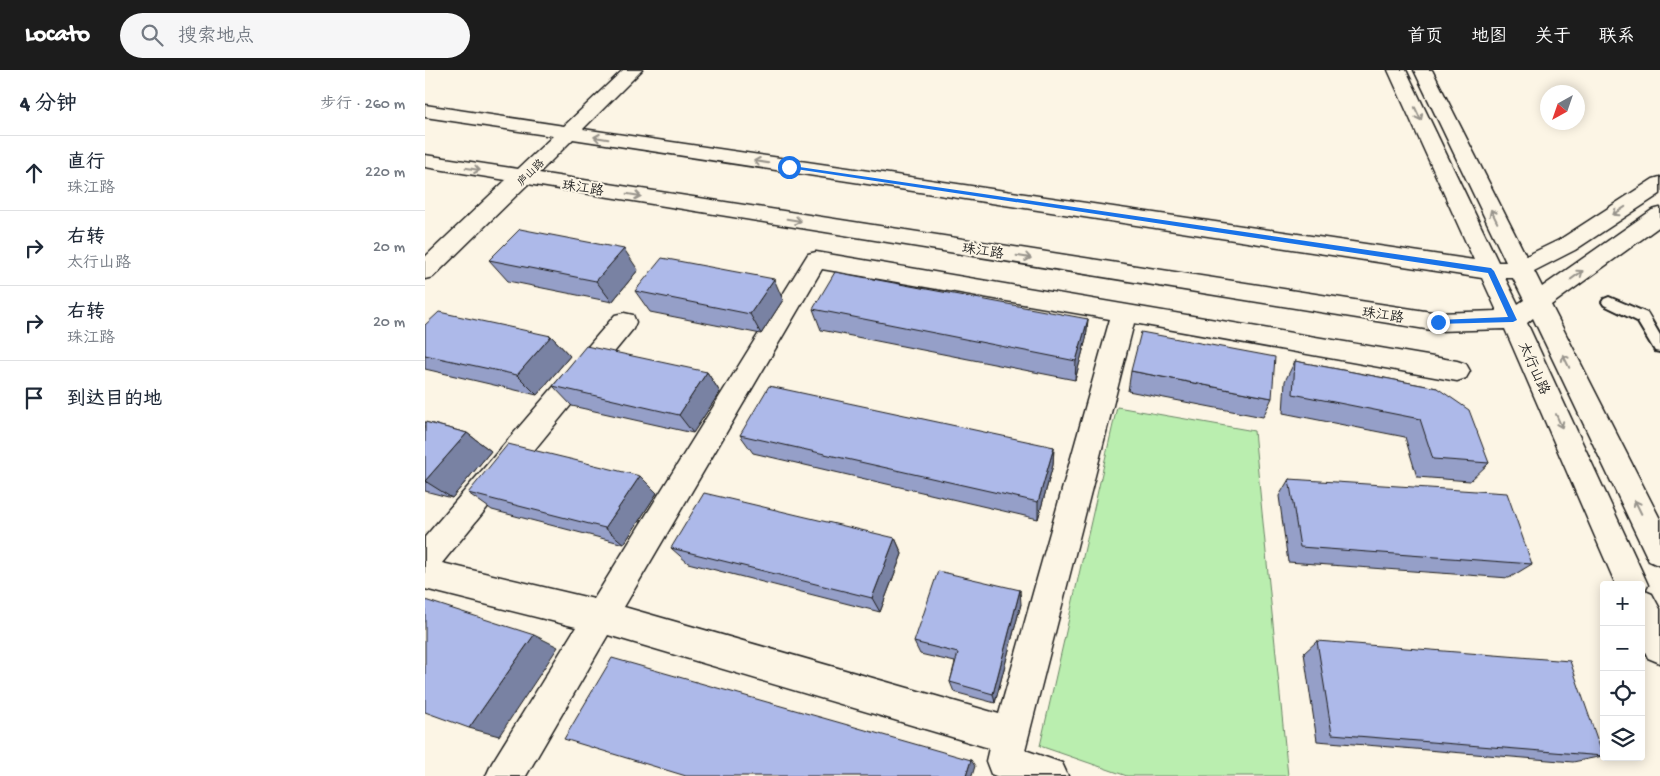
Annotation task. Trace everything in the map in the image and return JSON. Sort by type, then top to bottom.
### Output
[{"type":"main road","name":"庐山路","points":[[425,272],[633,70]]},
{"type":"main road","name":"太行山路","points":[[1397,70],[1491,271],[1630,581]]},
{"type":"main road","points":[[1423,70],[1519,269],[1660,551]]},
{"type":"main road","points":[[425,110],[1491,271],[1519,269],[1567,245],[1660,184]]},
{"type":"main road","name":"珠江路","points":[[425,161],[1438,322],[1513,320]]},
{"type":"main road","points":[[1513,320],[1538,304],[1660,215]]},
{"type":"main road","points":[[505,776],[815,260],[1457,371]]},
{"type":"main road","points":[[1049,776],[1004,761],[1124,312]]},
{"type":"main road","points":[[425,560],[624,322]]},
{"type":"main road","points":[[425,574],[601,617],[1011,736]]},
{"type":"main road","points":[[1645,614],[1660,646]]},
{"type":"lane","points":[[1609,302],[1642,317],[1660,347]]},
{"type":"green space","points":[[1117,407],[1254,431],[1288,776],[1127,776],[1040,746]]},
{"type":"building","points":[[520,229],[624,249],[596,281],[489,260]]},
{"type":"building","points":[[662,258],[774,279],[750,314],[635,291]]},
{"type":"building","points":[[835,272],[1088,319],[1076,361],[813,309]]},
{"type":"building","points":[[439,312],[551,336],[517,375],[425,355],[425,325]]},
{"type":"building","points":[[1141,332],[1275,357],[1272,398],[1131,371]]},
{"type":"building","points":[[586,346],[707,372],[679,415],[553,386]]},
{"type":"building","points":[[1295,361],[1437,388],[1469,410],[1489,463],[1433,459],[1420,419],[1293,394]]},
{"type":"building","points":[[769,386],[1054,447],[1038,502],[740,435]]},
{"type":"building","points":[[425,422],[467,433],[425,481]]},
{"type":"building","points":[[508,444],[640,476],[605,528],[468,493]]},
{"type":"building","points":[[1289,479],[1507,493],[1532,564],[1300,547]]},
{"type":"building","points":[[704,493],[895,538],[872,598],[671,548]]},
{"type":"building","points":[[938,571],[1020,590],[993,694],[950,682],[958,653],[914,642]]},
{"type":"building","points":[[425,600],[534,635],[469,728],[425,712]]},
{"type":"building","points":[[1317,641],[1570,661],[1600,747],[1600,756],[1332,734]]},
{"type":"building","points":[[612,658],[971,760],[966,776],[686,776],[564,739]]},
{"type":"route","points":[[789,167],[1491,271],[1513,320],[1438,322]]}]
